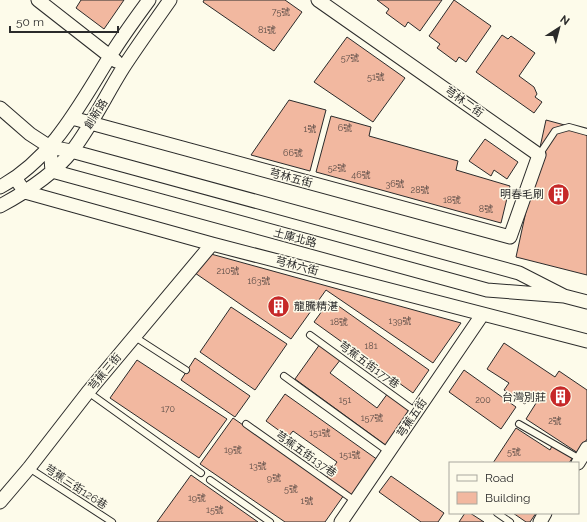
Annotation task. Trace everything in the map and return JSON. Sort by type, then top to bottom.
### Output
[{"type":"street","points":[[38,0],[124,67]]},
{"type":"street","name":"創新路","points":[[0,187],[15,178],[50,147],[72,118],[110,56],[149,0]]},
{"type":"street","name":"創新路","points":[[0,206],[25,192],[52,171],[71,151],[90,124],[124,67],[170,0]]},
{"type":"street","name":"芎林二街","points":[[318,0],[539,155]]},
{"type":"street","name":"土庫北路","points":[[0,108],[30,134],[50,147],[71,151],[519,274],[564,296]]},
{"type":"street","name":"芎林五街","points":[[72,118],[510,237],[539,155]]},
{"type":"street","points":[[50,147],[52,171]]},
{"type":"street","name":"土庫北路","points":[[52,171],[488,290],[564,296],[587,302]]},
{"type":"street","points":[[15,178],[25,192]]},
{"type":"street","name":"芎林六街","points":[[25,192],[212,244],[587,341]]},
{"type":"street","name":"芎蕉三街","points":[[0,502],[29,468],[88,392],[212,244]]},
{"type":"street","name":"芎蕉五街","points":[[340,522],[482,314]]},
{"type":"lane","points":[[539,155],[555,131],[570,127],[587,132]]},
{"type":"lane","name":"芎蕉五街177巷","points":[[310,335],[416,412]]},
{"type":"lane","points":[[135,337],[186,370]]},
{"type":"lane","points":[[284,376],[389,452]]},
{"type":"lane","points":[[88,392],[201,473]]},
{"type":"lane","name":"芎蕉五街137巷","points":[[246,424],[355,501]]},
{"type":"lane","points":[[519,424],[582,457]]},
{"type":"lane","name":"芎蕉三街126巷","points":[[29,468],[112,522]]},
{"type":"lane","points":[[210,480],[270,522]]},
{"type":"lane","points":[[498,514],[510,522]]},
{"type":"building","points":[[81,0],[124,0],[104,29],[76,8]]},
{"type":"building","points":[[204,0],[285,0],[302,12],[274,51],[203,2]]},
{"type":"building","points":[[377,0],[442,0],[420,31],[408,22],[405,27],[386,13],[389,9]]},
{"type":"building","points":[[454,0],[491,26],[466,62],[459,57],[456,62],[437,48],[440,44],[429,36]]},
{"type":"building","points":[[502,35],[508,39],[511,36],[535,53],[519,76],[534,87],[537,94],[535,97],[542,102],[534,113],[476,72]]},
{"type":"building","points":[[347,37],[405,78],[373,122],[314,82]]},
{"type":"building","points":[[289,100],[326,110],[310,171],[251,155]]},
{"type":"building","points":[[331,116],[371,127],[369,136],[458,161],[456,170],[510,186],[501,223],[316,172]]},
{"type":"building","name":"明春毛刷","points":[[546,120],[587,131],[587,275],[516,257]]},
{"type":"building","points":[[485,139],[518,162],[507,179],[494,170],[491,176],[469,161]]},
{"type":"building","name":"龍騰精湛","points":[[211,254],[461,323],[433,363],[326,290],[291,339],[195,273]]},
{"type":"building","points":[[330,300],[429,370],[413,393],[314,322]]},
{"type":"building","points":[[231,307],[287,344],[255,390],[200,352]]},
{"type":"building","name":"台灣別莊","points":[[504,343],[555,377],[559,371],[587,390],[587,439],[578,453],[526,419],[538,400],[531,395],[525,404],[504,390],[509,383],[487,369]]},
{"type":"building","points":[[320,344],[341,359],[330,373],[377,408],[388,393],[413,410],[387,446],[295,379]]},
{"type":"building","points":[[195,358],[250,396],[235,417],[181,380]]},
{"type":"building","points":[[137,360],[227,419],[199,458],[110,398]]},
{"type":"building","points":[[464,370],[516,407],[501,429],[449,392]]},
{"type":"building","points":[[285,394],[378,460],[352,496],[326,478],[337,462],[293,431],[288,437],[266,421]]},
{"type":"building","points":[[233,418],[344,495],[325,522],[285,522],[200,464]]},
{"type":"building","name":"台灣別莊","points":[[516,428],[550,450],[553,444],[573,457],[570,462],[494,462]]},
{"type":"building","points":[[191,475],[258,522],[157,522]]},
{"type":"building","points":[[391,476],[444,513],[438,522],[421,522],[379,492]]},
{"type":"building","points":[[464,514],[472,514],[484,522],[459,522]]},
{"type":"building","points":[[514,514],[535,514],[530,522],[526,522]]},
{"type":"place","name":"明春毛刷","points":[[559,194]]},
{"type":"place","name":"龍騰精湛","points":[[279,306]]},
{"type":"place","name":"台灣別莊","points":[[561,397]]}]
